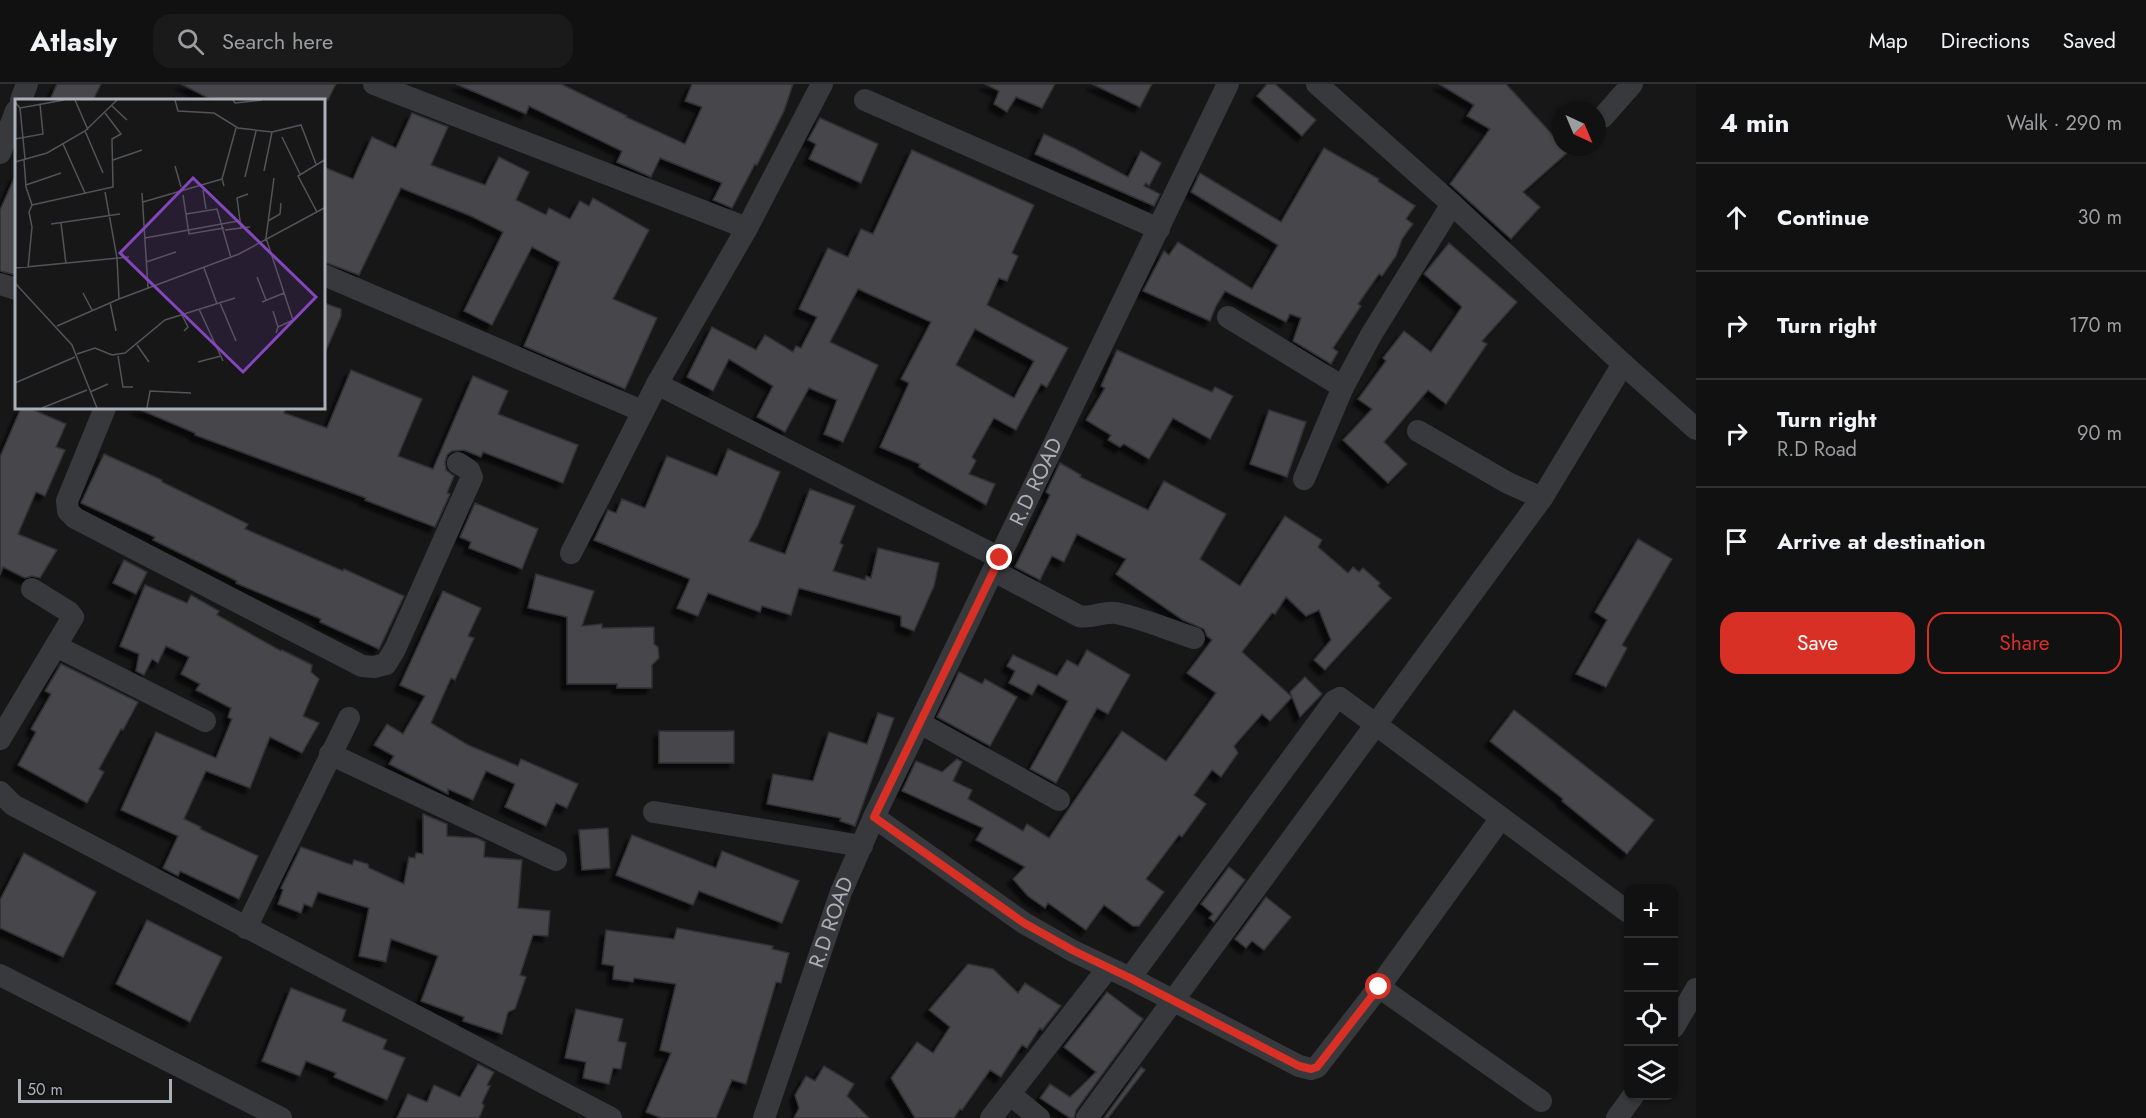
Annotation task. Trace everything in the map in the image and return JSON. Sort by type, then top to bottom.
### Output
[{"type":"street","points":[[21,99],[27,84]]},
{"type":"street","points":[[374,84],[747,228]]},
{"type":"street","points":[[572,553],[642,411],[747,228],[822,84]]},
{"type":"street","name":"R.D ROAD","points":[[764,1118],[841,892],[874,817],[1228,84]]},
{"type":"street","points":[[1317,84],[1452,204],[1696,429]]},
{"type":"street","points":[[1606,114],[1632,84]]},
{"type":"street","points":[[865,100],[1159,229]]},
{"type":"street","points":[[0,153],[15,114]]},
{"type":"street","points":[[1304,479],[1343,387],[1388,306],[1452,204]]},
{"type":"street","points":[[326,276],[642,411]]},
{"type":"street","points":[[0,284],[15,289]]},
{"type":"street","points":[[1228,317],[1343,387]]},
{"type":"street","points":[[1087,1118],[1542,498],[1623,364]]},
{"type":"street","points":[[657,384],[997,564],[1079,616],[1118,614],[1194,638]]},
{"type":"street","points":[[104,410],[67,501],[68,511],[75,518],[362,666],[374,667],[386,664],[395,649],[472,477],[469,470],[458,463]]},
{"type":"street","points":[[1418,430],[1508,483],[1542,498]]},
{"type":"street","points":[[0,738],[73,617],[69,612],[32,589]]},
{"type":"street","points":[[56,646],[205,721]]},
{"type":"street","points":[[1130,978],[1334,701],[1340,698],[1624,908]]},
{"type":"street","points":[[246,928],[349,718]]},
{"type":"street","points":[[920,723],[1059,800]]},
{"type":"street","points":[[330,754],[555,860]]},
{"type":"street","points":[[0,792],[14,805],[610,1118]]},
{"type":"street","points":[[654,812],[862,846]]},
{"type":"street","points":[[874,817],[1024,923],[1299,1066],[1311,1069],[1317,1067],[1379,987],[1501,818]]},
{"type":"street","points":[[991,1118],[1108,968]]},
{"type":"street","points":[[0,975],[281,1118]]},
{"type":"street","points":[[1379,987],[1541,1101]]},
{"type":"street","points":[[1678,1020],[1696,989]]},
{"type":"street","points":[[1011,1095],[1039,1118]]},
{"type":"street","points":[[1617,1118],[1630,1100]]},
{"type":"building","points":[[57,84],[101,84],[94,99],[50,99]]},
{"type":"building","points":[[181,84],[336,84],[328,100],[210,99]]},
{"type":"building","points":[[456,84],[561,84],[685,144],[702,107],[685,101],[692,84],[793,84],[784,111],[732,208],[713,200],[722,183],[660,158],[651,177],[617,162],[622,151],[529,106],[526,114]]},
{"type":"building","points":[[985,84],[1055,84],[1042,108],[1016,97],[1007,112],[994,104],[999,91]]},
{"type":"building","points":[[1092,84],[1152,84],[1140,107]]},
{"type":"building","points":[[1267,84],[1275,84],[1316,120],[1302,136],[1257,96]]},
{"type":"building","points":[[1439,84],[1506,84],[1552,134],[1552,156],[1564,156],[1523,192],[1540,207],[1511,239],[1450,184],[1490,129],[1467,116],[1474,105]]},
{"type":"building","points":[[412,113],[448,127],[431,165],[485,185],[499,157],[529,172],[516,200],[546,215],[549,208],[570,219],[580,201],[589,206],[593,198],[649,230],[613,299],[657,318],[625,389],[524,346],[560,262],[532,247],[492,325],[464,311],[503,232],[471,216],[401,188],[359,275],[326,263],[326,168],[353,179],[372,137],[396,148]]},
{"type":"building","points":[[820,118],[878,144],[861,183],[809,159],[816,144],[808,140]]},
{"type":"building","points":[[1044,134],[1128,177],[1141,151],[1161,163],[1149,186],[1146,183],[1144,186],[1160,194],[1154,206],[1035,154]]},
{"type":"building","points":[[1324,148],[1379,179],[1378,181],[1415,206],[1406,219],[1413,224],[1402,239],[1396,256],[1382,276],[1379,274],[1358,304],[1361,306],[1333,348],[1338,352],[1331,364],[1293,341],[1301,318],[1290,314],[1286,322],[1225,291],[1210,321],[1143,291],[1164,251],[1169,255],[1178,242],[1252,289],[1278,245],[1191,192],[1200,173],[1281,222]]},
{"type":"building","points":[[912,150],[1034,205],[1012,253],[1018,256],[1007,281],[999,278],[987,305],[1068,348],[1047,387],[1041,384],[1016,430],[994,418],[972,457],[976,461],[969,474],[995,484],[986,505],[919,467],[920,464],[880,447],[909,383],[901,379],[931,322],[858,289],[830,342],[878,365],[843,442],[824,434],[837,400],[809,388],[785,432],[757,417],[773,386],[729,359],[713,391],[687,377],[712,327],[756,350],[765,335],[793,352],[796,346],[801,348],[817,317],[799,309],[828,248],[848,257],[861,229],[873,234]],"holes":[[[975,329],[1034,361],[1014,398],[956,365]]]},
{"type":"building","points":[[15,176],[15,275],[0,271],[0,210]]},
{"type":"building","points":[[1449,243],[1517,302],[1482,341],[1487,344],[1446,404],[1428,390],[1384,442],[1407,464],[1388,483],[1343,440],[1372,409],[1358,399],[1386,361],[1383,358],[1404,331],[1431,352],[1462,307],[1424,274]]},
{"type":"building","points":[[326,304],[341,309],[341,316],[326,350]]},
{"type":"building","points":[[1117,350],[1212,392],[1215,387],[1233,396],[1210,439],[1173,418],[1149,459],[1124,444],[1120,447],[1108,440],[1111,435],[1086,420],[1105,388],[1101,386]]},
{"type":"building","points":[[351,370],[422,399],[398,456],[433,469],[473,376],[508,391],[498,414],[578,445],[563,483],[483,452],[481,457],[464,450],[452,451],[447,455],[445,462],[446,470],[454,476],[447,493],[450,494],[435,527],[365,500],[366,498],[195,435],[195,433],[141,410],[285,410],[284,413],[327,428]]},
{"type":"building","points":[[20,410],[34,410],[66,424],[56,447],[65,450],[45,496],[36,492],[18,534],[57,550],[40,578],[32,576],[25,578],[3,567],[0,575],[0,457]]},
{"type":"building","points":[[1269,410],[1306,422],[1287,477],[1250,464]]},
{"type":"building","points":[[728,449],[780,472],[749,541],[785,554],[810,489],[855,506],[840,543],[843,545],[833,571],[865,580],[866,576],[871,578],[878,548],[939,563],[934,586],[914,631],[901,626],[901,616],[799,588],[791,615],[762,606],[760,612],[708,593],[698,616],[677,608],[690,579],[594,540],[608,510],[616,513],[622,499],[645,508],[667,456],[717,476]]},
{"type":"building","points":[[104,454],[162,480],[248,524],[245,529],[404,596],[379,649],[320,622],[321,619],[236,583],[237,581],[153,540],[155,537],[81,503]]},
{"type":"building","points":[[1060,463],[1081,475],[1080,477],[1148,510],[1164,481],[1226,514],[1200,559],[1240,586],[1285,516],[1322,540],[1318,547],[1348,573],[1353,567],[1359,572],[1363,568],[1380,583],[1378,586],[1391,598],[1325,670],[1314,660],[1331,640],[1319,610],[1306,616],[1286,597],[1275,614],[1272,613],[1242,652],[1292,697],[1270,721],[1262,714],[1234,746],[1238,753],[1221,777],[1212,770],[1194,795],[1206,804],[1182,837],[1179,835],[1146,879],[1164,892],[1139,926],[1133,926],[1104,905],[1086,930],[1048,903],[1045,908],[1028,896],[1013,879],[1025,867],[976,840],[983,828],[902,791],[916,761],[942,772],[957,759],[962,762],[953,781],[972,790],[968,799],[1023,831],[1027,824],[1049,838],[1122,731],[1166,761],[1216,693],[1187,673],[1212,640],[1204,629],[1183,620],[1116,574],[1126,559],[1077,534],[1064,562],[1052,556],[1040,580],[1015,567],[1050,495],[1046,492]]},
{"type":"building","points":[[475,503],[538,529],[522,569],[469,548],[471,542],[460,537]]},
{"type":"building","points":[[1638,539],[1672,559],[1622,645],[1627,648],[1606,687],[1576,674],[1607,620],[1595,612]]},
{"type":"building","points":[[124,560],[147,572],[136,594],[113,583]]},
{"type":"building","points":[[536,574],[594,591],[582,626],[602,624],[602,628],[654,627],[654,644],[658,647],[659,658],[652,665],[652,688],[617,688],[617,684],[567,684],[567,617],[528,608]]},
{"type":"building","points":[[145,585],[187,603],[191,595],[219,611],[217,615],[281,651],[312,665],[311,672],[319,679],[303,716],[319,723],[302,753],[270,737],[250,788],[206,771],[184,819],[258,856],[239,899],[180,871],[178,876],[163,868],[178,836],[121,810],[156,732],[216,758],[232,719],[228,717],[231,708],[196,690],[200,684],[181,674],[189,657],[166,646],[158,663],[152,659],[144,675],[136,671],[139,654],[120,646]]},
{"type":"building","points":[[443,591],[481,608],[468,636],[474,638],[455,680],[451,678],[431,723],[468,745],[518,766],[521,759],[578,784],[567,808],[556,803],[546,826],[505,807],[515,784],[486,771],[473,800],[448,789],[448,794],[389,764],[394,756],[374,745],[387,724],[403,734],[425,696],[400,685]]},
{"type":"building","points":[[1087,650],[1130,675],[1108,714],[1097,708],[1056,783],[1030,769],[1068,701],[1038,684],[1032,695],[1009,683],[1015,671],[1007,666],[1013,655],[1057,676],[1067,660],[1078,666]]},
{"type":"building","points":[[61,664],[138,702],[99,769],[104,772],[87,803],[18,765],[36,732],[31,729],[51,694],[45,691]]},
{"type":"building","points":[[959,672],[982,684],[985,679],[1017,697],[990,746],[937,717]]},
{"type":"building","points":[[1305,677],[1322,694],[1300,717],[1290,692]]},
{"type":"building","points":[[1514,710],[1654,820],[1627,854],[1490,741]]},
{"type":"building","points":[[878,713],[894,718],[855,826],[840,821],[841,818],[767,804],[773,774],[813,781],[829,732],[867,744]]},
{"type":"building","points":[[659,731],[734,731],[734,763],[659,763]]},
{"type":"building","points":[[423,814],[447,824],[447,836],[477,838],[485,842],[484,857],[522,860],[518,908],[550,911],[548,936],[533,935],[520,975],[526,977],[515,1009],[508,1012],[502,1034],[463,1021],[464,1017],[421,1001],[438,956],[391,939],[386,962],[359,956],[369,908],[318,892],[312,907],[304,904],[301,913],[278,904],[283,890],[281,888],[301,847],[352,865],[354,860],[368,864],[369,868],[404,884],[409,857],[415,858],[416,853],[423,854]]},
{"type":"building","points":[[608,828],[610,868],[582,870],[579,830]]},
{"type":"building","points":[[632,835],[716,868],[722,851],[799,881],[782,923],[699,891],[693,905],[616,875]]},
{"type":"building","points":[[24,853],[96,892],[63,957],[0,928],[0,900]]},
{"type":"building","points":[[1229,867],[1245,880],[1214,922],[1209,918],[1213,914],[1201,904]]},
{"type":"building","points":[[1266,897],[1291,917],[1264,950],[1252,941],[1246,948],[1235,939]]},
{"type":"building","points":[[147,920],[222,957],[190,1022],[116,984]]},
{"type":"building","points":[[677,928],[773,946],[772,949],[789,953],[781,983],[776,982],[746,1084],[732,1080],[716,1118],[661,1118],[646,1112],[671,1053],[660,1050],[676,984],[634,978],[633,982],[613,979],[614,966],[602,964],[606,930],[674,939]]},
{"type":"building","points":[[968,964],[993,969],[1018,993],[1025,983],[1061,1006],[1042,1030],[1040,1028],[1027,1048],[1022,1045],[1001,1077],[990,1070],[954,1118],[915,1118],[891,1078],[917,1042],[933,1053],[950,1027],[929,1010]]},
{"type":"building","points":[[291,988],[346,1010],[342,1021],[387,1040],[383,1049],[405,1058],[387,1100],[334,1077],[336,1073],[306,1061],[300,1076],[262,1061]]},
{"type":"building","points":[[1107,992],[1143,1019],[1076,1110],[1074,1118],[1070,1118],[1040,1098],[1050,1084],[1070,1097],[1096,1072],[1064,1047]]},
{"type":"building","points":[[576,1009],[623,1019],[618,1041],[626,1043],[621,1069],[613,1068],[609,1084],[583,1078],[586,1062],[565,1058]]},
{"type":"building","points":[[478,1064],[494,1072],[487,1085],[490,1086],[482,1103],[484,1106],[479,1118],[397,1118],[408,1094],[427,1102],[434,1085],[460,1097]]},
{"type":"building","points":[[824,1066],[854,1084],[847,1096],[869,1118],[794,1118],[799,1108],[795,1095],[806,1076],[815,1081]]},
{"type":"building","points":[[1141,1067],[1145,1070],[1108,1118],[1104,1118]]},
{"type":"route","points":[[1000,558],[874,817],[1024,923],[1299,1066],[1311,1069],[1317,1067],[1379,987]]}]
